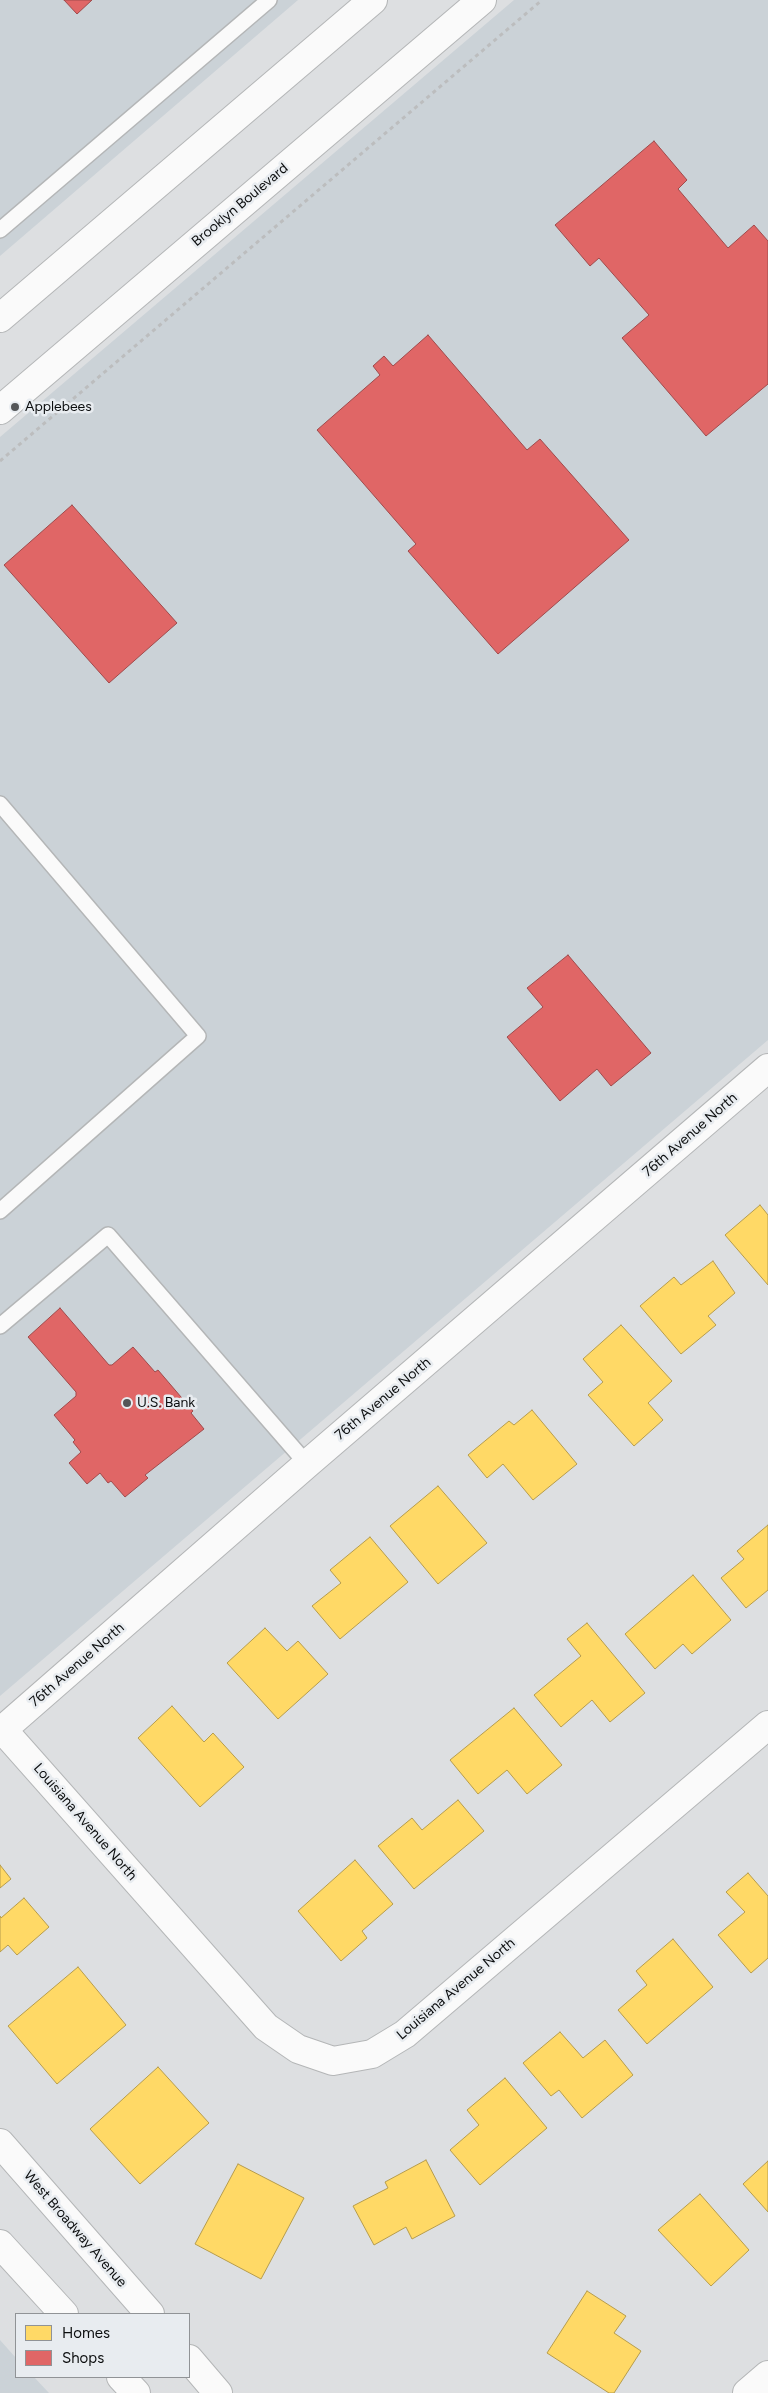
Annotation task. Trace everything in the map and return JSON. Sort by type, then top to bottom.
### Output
[{"type":"street","points":[[0,318],[373,0]]},
{"type":"street","name":"Brooklyn Boulevard","points":[[0,410],[482,0]]},
{"type":"street","name":"76th Avenue North","points":[[1,1730],[306,1464],[768,1068]]},
{"type":"street","name":"Louisiana Avenue North","points":[[1,1730],[266,2027],[298,2049],[333,2062],[372,2054],[405,2034],[768,1725]]},
{"type":"street","name":"West Broadway Avenue","points":[[0,2143],[149,2313]]},
{"type":"street","points":[[0,2244],[63,2313]]},
{"type":"street","points":[[190,2360],[218,2393]]},
{"type":"street","points":[[747,2393],[768,2375]]},
{"type":"street","points":[[122,2378],[136,2393]]},
{"type":"lane","points":[[0,230],[269,0]]},
{"type":"lane","points":[[0,804],[198,1036],[0,1211]]},
{"type":"lane","points":[[0,1326],[108,1235],[306,1464]]},
{"type":"path","points":[[0,461],[542,0]]},
{"type":"shaded area","points":[[0,0],[298,0],[0,256]]},
{"type":"shaded area","points":[[514,0],[768,0],[768,1040],[0,1696],[0,437]]},
{"type":"shaded area","points":[[0,2340],[15,2357],[15,2378],[35,2378],[49,2393],[0,2393]]},
{"type":"building: Homes","points":[[760,1205],[768,1215],[768,1285],[725,1235]]},
{"type":"building: Homes","points":[[713,1261],[735,1293],[708,1316],[716,1325],[681,1354],[640,1306],[674,1277],[681,1285]]},
{"type":"building: Homes","points":[[621,1325],[672,1381],[648,1403],[663,1420],[634,1446],[588,1395],[603,1382],[583,1359]]},
{"type":"building: Homes","points":[[532,1410],[577,1464],[533,1500],[503,1464],[487,1478],[468,1455],[509,1421],[514,1425]]},
{"type":"building: Homes","points":[[438,1486],[487,1543],[438,1584],[390,1526]]},
{"type":"building: Homes","points":[[768,1525],[768,1590],[746,1608],[721,1578],[744,1559],[737,1551]]},
{"type":"building: Homes","points":[[370,1537],[408,1582],[340,1639],[312,1606],[341,1583],[330,1570]]},
{"type":"building: Homes","points":[[693,1575],[731,1620],[692,1654],[683,1644],[655,1669],[625,1634]]},
{"type":"building: Homes","points":[[587,1623],[645,1693],[610,1722],[592,1700],[561,1727],[534,1695],[581,1656],[567,1639]]},
{"type":"building: Homes","points":[[265,1628],[287,1651],[298,1641],[328,1674],[278,1719],[227,1663]]},
{"type":"building: Homes","points":[[172,1706],[204,1742],[213,1733],[244,1767],[200,1807],[138,1738]]},
{"type":"building: Homes","points":[[514,1708],[562,1765],[527,1794],[507,1770],[478,1794],[450,1760]]},
{"type":"building: Homes","points":[[458,1800],[484,1831],[414,1889],[378,1846],[412,1818],[422,1830]]},
{"type":"building: Homes","points":[[355,1860],[393,1904],[362,1931],[367,1938],[341,1961],[298,1911]]},
{"type":"building: Homes","points":[[0,1865],[11,1879],[0,1888]]},
{"type":"building: Homes","points":[[748,1873],[768,1896],[768,1958],[751,1973],[718,1935],[745,1912],[726,1892]]},
{"type":"building: Homes","points":[[24,1898],[49,1927],[17,1955],[8,1945],[0,1952],[0,1916],[1,1918]]},
{"type":"building: Homes","points":[[673,1939],[713,1987],[647,2044],[618,2010],[647,1985],[636,1971]]},
{"type":"building: Homes","points":[[78,1967],[126,2025],[57,2084],[8,2026]]},
{"type":"building: Homes","points":[[560,2032],[583,2058],[605,2040],[633,2075],[582,2118],[559,2090],[551,2096],[523,2063]]},
{"type":"building: Homes","points":[[158,2067],[209,2123],[140,2184],[90,2129]]},
{"type":"building: Homes","points":[[505,2078],[547,2128],[480,2185],[450,2150],[479,2125],[467,2110]]},
{"type":"building: Homes","points":[[426,2160],[455,2216],[412,2239],[406,2227],[374,2245],[353,2206],[388,2188],[385,2182]]},
{"type":"building: Homes","points":[[768,2161],[768,2212],[743,2184]]},
{"type":"building: Homes","points":[[238,2164],[304,2198],[261,2279],[195,2244]]},
{"type":"building: Homes","points":[[700,2194],[749,2250],[711,2286],[658,2230]]},
{"type":"building: Homes","points":[[587,2291],[626,2316],[614,2333],[641,2351],[614,2393],[609,2393],[547,2353]]},
{"type":"building: Shops","points":[[64,0],[92,0],[77,14]]},
{"type":"building: Shops","points":[[654,141],[687,180],[678,189],[728,248],[754,225],[768,241],[768,384],[706,436],[622,338],[649,315],[599,258],[590,266],[555,225]]},
{"type":"building: Shops","points":[[428,335],[527,450],[540,439],[629,540],[498,654],[408,551],[416,544],[317,430],[380,375],[373,366],[384,356],[393,366]]},
{"type":"building: Shops","points":[[72,505],[177,623],[109,683],[4,565]]},
{"type":"building: Shops","points":[[568,955],[651,1053],[611,1086],[597,1069],[560,1101],[507,1037],[543,1007],[527,988]]},
{"type":"building: Shops","name":"U.S. Bank","points":[[60,1308],[109,1365],[112,1365],[133,1347],[155,1372],[158,1370],[193,1411],[191,1413],[204,1429],[145,1475],[148,1478],[125,1497],[111,1481],[108,1483],[100,1473],[87,1484],[69,1463],[81,1452],[73,1442],[75,1440],[54,1415],[76,1396],[76,1392],[28,1337]]},
{"type":"place","name":"Applebees","points":[[15,407]]},
{"type":"place","name":"U.S. Bank","points":[[127,1403]]}]
